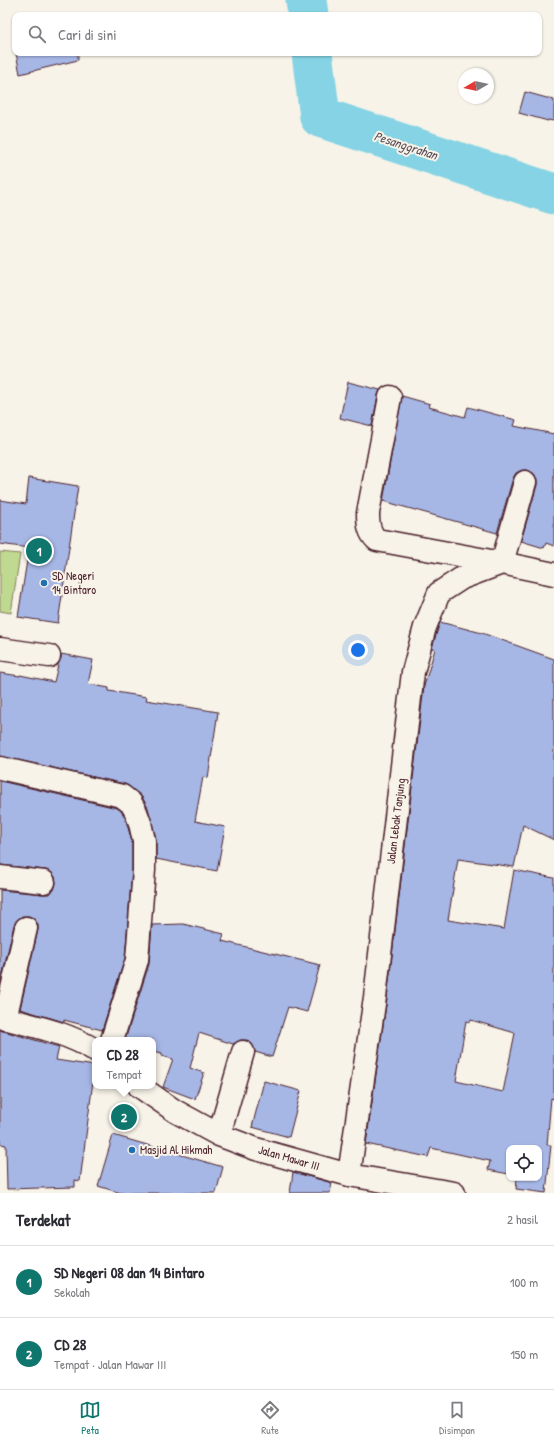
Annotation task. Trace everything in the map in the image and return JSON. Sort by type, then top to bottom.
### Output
[{"type":"street","points":[[390,397],[368,513],[368,524],[374,537],[377,540],[502,562],[554,574]]},
{"type":"street","points":[[502,562],[525,482]]},
{"type":"street","name":"Jalan Lebak Tanjung","points":[[349,1175],[375,997],[413,672],[424,627],[439,593],[462,578],[502,562]]},
{"type":"street","points":[[0,649],[49,656]]},
{"type":"street","points":[[0,768],[122,796],[131,803],[136,812],[144,841],[144,870],[139,946],[134,974],[113,1037]]},
{"type":"street","points":[[0,877],[44,882]]},
{"type":"street","points":[[26,928],[2,1018],[70,1037],[92,1048]]},
{"type":"street","points":[[220,1135],[243,1052]]},
{"type":"street","name":"Jalan Mawar III","points":[[143,1089],[175,1111],[220,1135],[256,1149],[349,1175],[454,1193]]},
{"type":"green space","points":[[0,552],[20,554],[11,613],[0,611]]},
{"type":"building","points":[[17,56],[78,56],[78,60],[20,74]]},
{"type":"building","points":[[525,92],[554,100],[554,121],[548,121],[519,113]]},
{"type":"building","points":[[348,382],[380,390],[372,426],[340,418]]},
{"type":"building","points":[[402,396],[430,404],[429,407],[465,417],[468,407],[516,420],[514,426],[554,434],[554,546],[546,543],[544,548],[521,541],[537,485],[537,479],[534,474],[528,470],[522,470],[516,473],[513,478],[497,533],[383,501]]},
{"type":"building","name":"SD Negeri 14 Bintaro","points":[[29,478],[78,486],[58,623],[18,617],[29,548],[0,544],[0,500],[26,504]]},
{"type":"building","points":[[440,622],[482,633],[554,659],[554,840],[523,825],[514,867],[458,859],[448,920],[504,929],[514,870],[554,878],[554,1099],[551,1098],[547,1145],[551,1145],[546,1193],[516,1189],[517,1181],[542,1181],[542,1145],[506,1145],[506,1173],[488,1170],[490,1161],[431,1148],[428,1157],[366,1144],[387,998],[424,686],[435,649],[432,648]],"holes":[[[471,1020],[515,1033],[503,1092],[456,1081],[466,1021],[470,1022]]]},
{"type":"building","points":[[61,654],[93,660],[88,684],[109,688],[109,691],[147,697],[146,700],[218,712],[208,778],[203,777],[195,821],[225,827],[217,871],[156,859],[156,838],[148,808],[142,797],[129,786],[0,756],[0,673],[20,675],[54,682]]},
{"type":"building","points":[[0,781],[117,808],[125,817],[132,842],[132,870],[125,958],[102,1030],[64,1020],[64,1022],[20,1009],[38,930],[38,924],[29,916],[22,916],[14,925],[0,985],[0,890],[49,894],[54,890],[56,883],[55,877],[51,872],[46,870],[0,865]]},
{"type":"building","points":[[183,924],[224,934],[222,941],[320,965],[307,1012],[288,1007],[272,1057],[255,1052],[252,1044],[247,1040],[240,1040],[233,1044],[199,1033],[190,1068],[204,1073],[195,1099],[163,1087],[173,1059],[162,1056],[162,1053],[156,1052],[156,1037],[126,1037],[149,964],[152,925]]},
{"type":"building","points":[[0,1030],[59,1047],[56,1060],[92,1066],[92,1089],[80,1181],[75,1180],[75,1187],[7,1189],[6,1145],[0,1144]]},
{"type":"building","points":[[264,1081],[301,1091],[289,1137],[252,1127]]},
{"type":"building","name":"Masjid Al Hikmah","points":[[113,1135],[223,1167],[216,1193],[121,1193],[98,1186]]},
{"type":"building","points":[[293,1172],[332,1183],[330,1193],[290,1193]]},
{"type":"waterway","name":"Pesanggrahan","points":[[306,0],[308,12]]},
{"type":"waterway","name":"Pesanggrahan","points":[[312,56],[320,117],[554,194]]},
{"type":"place","name":"SD Negeri 08 dan 14 Bintaro","points":[[39,551]]},
{"type":"place","name":"SD Negeri 14 Bintaro","points":[[44,583]]},
{"type":"place","name":"CD 28","points":[[124,1117]]},
{"type":"place","name":"Masjid Al Hikmah","points":[[132,1150]]}]
